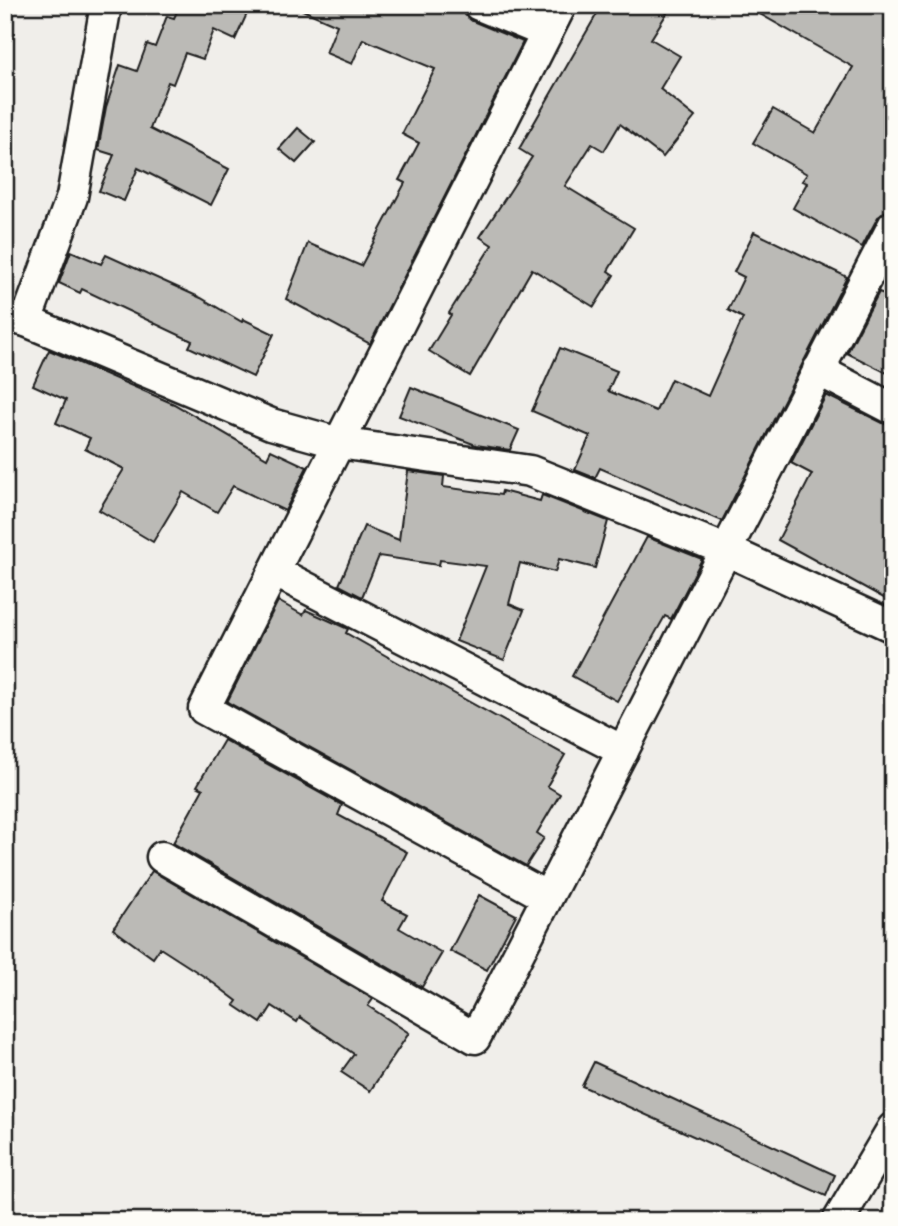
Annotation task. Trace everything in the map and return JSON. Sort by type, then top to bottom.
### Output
[{"type":"street","points":[[106,5],[72,197],[16,319],[271,424],[339,443],[530,471],[726,550],[893,627]]},
{"type":"street","points":[[479,5],[547,33]]},
{"type":"street","points":[[547,897],[204,709],[561,5]]},
{"type":"street","points":[[162,857],[475,1038],[893,226]]},
{"type":"street","points":[[818,370],[893,409]]},
{"type":"street","points":[[274,571],[622,751]]},
{"type":"street","points":[[838,1221],[893,1128]]},
{"type":"building","points":[[180,5],[251,5],[235,40],[214,30],[203,59],[185,53],[173,84],[168,82],[150,129],[229,169],[211,205],[138,168],[124,201],[99,191],[114,155],[98,150],[106,107],[120,65],[137,71],[147,44],[155,47],[167,16],[174,18]]},
{"type":"building","points":[[291,5],[462,5],[465,15],[472,21],[523,42],[370,344],[286,299],[308,243],[361,266],[405,183],[399,180],[419,143],[402,134],[435,69],[363,39],[352,64],[326,53],[337,25]]},
{"type":"building","points":[[602,5],[672,5],[651,39],[680,56],[660,89],[695,117],[663,157],[620,124],[604,151],[592,144],[565,186],[634,228],[608,271],[614,275],[594,307],[532,269],[470,376],[429,351],[451,315],[449,313],[492,245],[480,237],[532,157],[519,149]]},
{"type":"building","points":[[744,5],[893,5],[893,209],[878,217],[862,247],[793,208],[807,183],[802,181],[807,174],[753,143],[773,109],[815,133],[853,67]]},
{"type":"building","points":[[298,128],[315,142],[296,163],[279,149]]},
{"type":"building","points":[[754,232],[847,277],[722,521],[600,468],[595,478],[575,470],[590,436],[532,411],[560,348],[617,371],[608,391],[656,411],[671,379],[708,396],[743,318],[728,310],[744,277],[734,272]]},
{"type":"building","points":[[71,251],[101,264],[106,255],[201,298],[242,322],[243,319],[274,334],[253,377],[189,347],[192,341],[82,289],[80,293],[59,283]]},
{"type":"building","points":[[879,292],[893,298],[893,376],[847,353]]},
{"type":"building","points":[[49,350],[174,404],[267,458],[271,450],[307,467],[285,511],[233,486],[217,512],[183,492],[153,542],[99,510],[124,469],[85,449],[90,438],[56,423],[66,400],[33,385]]},
{"type":"building","points":[[411,387],[519,430],[510,450],[476,445],[399,416]]},
{"type":"building","points":[[826,395],[893,428],[893,603],[778,540],[812,474],[791,463]]},
{"type":"building","points":[[408,471],[444,476],[443,487],[501,495],[502,491],[540,501],[542,495],[608,521],[595,568],[559,559],[555,572],[520,563],[509,604],[524,610],[504,660],[456,641],[486,566],[440,560],[439,565],[379,556],[362,597],[339,585],[364,526],[399,540]]},
{"type":"building","points":[[647,537],[702,559],[671,619],[665,616],[617,701],[572,676]]},
{"type":"building","points":[[278,601],[303,615],[306,610],[348,629],[346,633],[565,755],[547,786],[560,794],[537,833],[544,838],[526,866],[227,702]]},
{"type":"building","points":[[224,740],[342,805],[338,815],[407,852],[382,901],[407,914],[399,928],[442,953],[422,987],[173,843],[203,789],[197,786]]},
{"type":"building","points":[[152,871],[373,999],[368,1006],[409,1033],[370,1091],[341,1072],[354,1054],[300,1017],[297,1022],[272,1006],[261,1023],[234,1005],[237,1001],[208,979],[160,948],[153,958],[113,929]]},
{"type":"building","points":[[479,895],[516,915],[487,970],[450,951]]},
{"type":"building","points":[[594,1062],[835,1175],[826,1196],[582,1086]]}]
